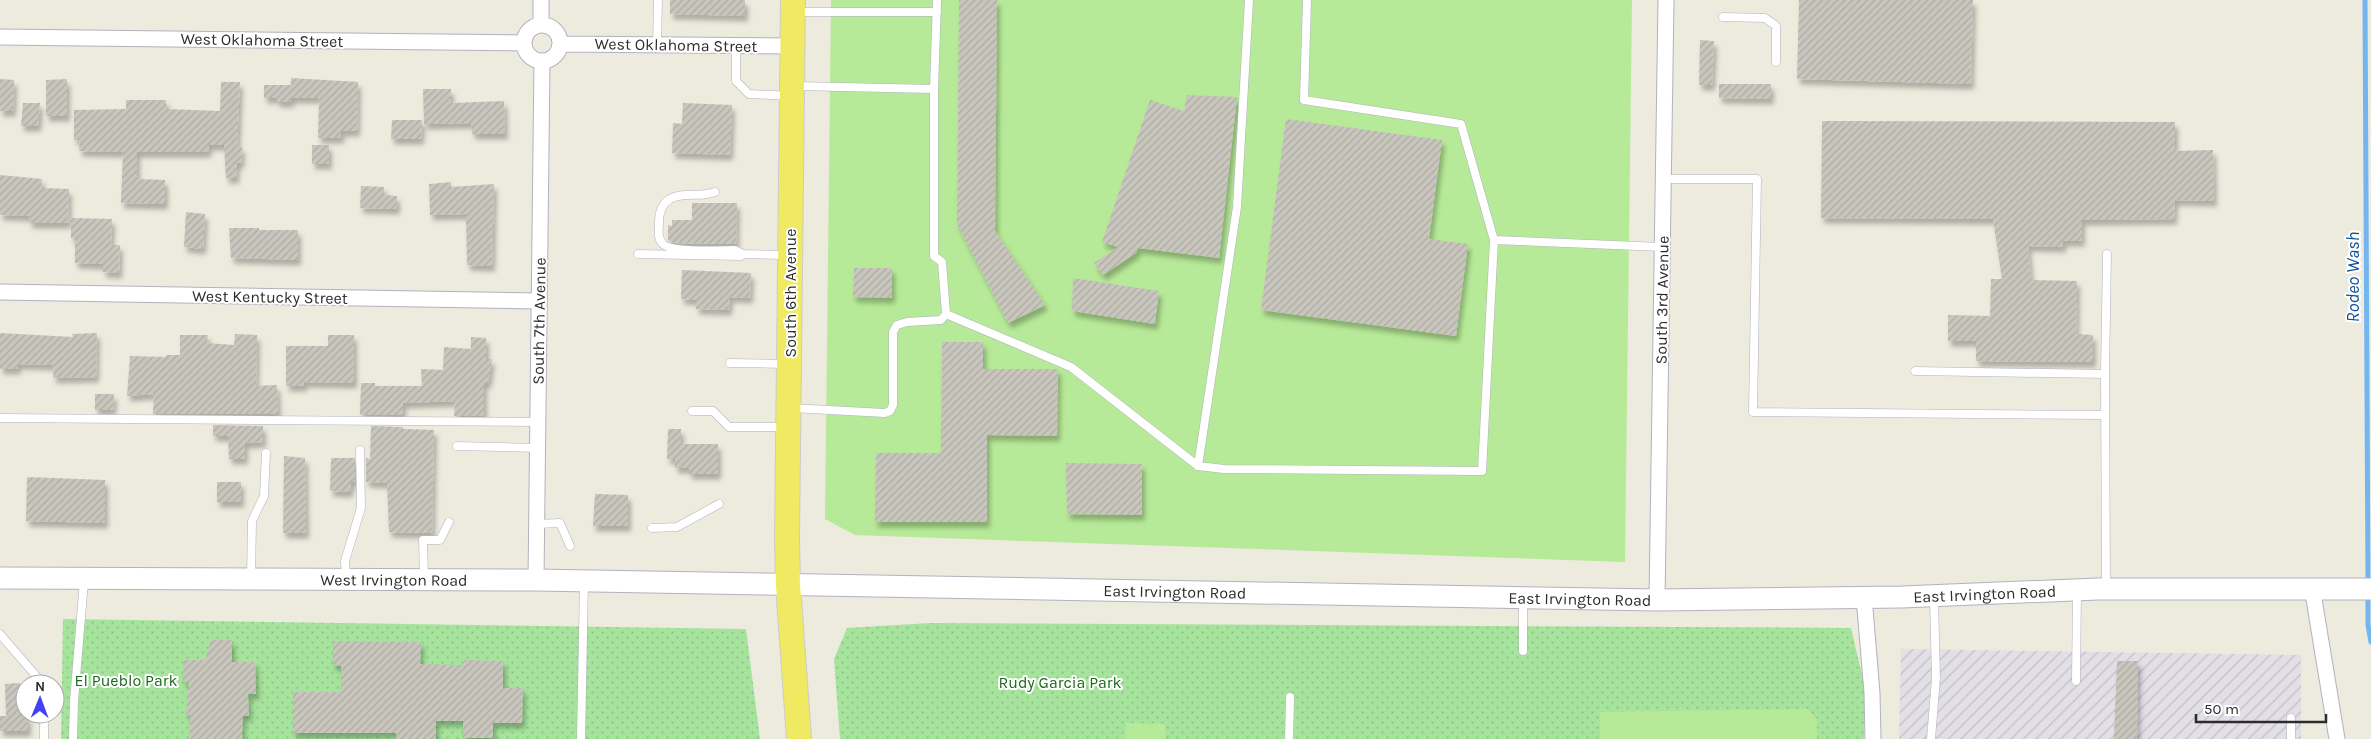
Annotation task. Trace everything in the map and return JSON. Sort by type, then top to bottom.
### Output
[{"type":"main road","name":"South 6th Avenue","points":[[792,6],[788,585],[799,739]]},
{"type":"main road","name":"West Irvington Road","points":[[0,578],[536,580],[788,585]]},
{"type":"main road","name":"East Irvington Road","points":[[788,585],[1657,600],[1934,596],[2106,589],[2371,588]]},
{"type":"street","points":[[540,24],[541,0]]},
{"type":"street","name":"South 3rd Avenue","points":[[1657,600],[1666,0]]},
{"type":"street","points":[[540,24],[555,30],[561,44],[555,56],[542,61],[531,58],[524,43],[527,32],[540,24]]},
{"type":"street","name":"West Oklahoma Street","points":[[0,37],[524,43]]},
{"type":"street","name":"West Oklahoma Street","points":[[561,44],[792,46]]},
{"type":"street","name":"South 7th Avenue","points":[[536,580],[542,61]]},
{"type":"street","name":"West Kentucky Street","points":[[0,292],[539,302]]},
{"type":"street","points":[[2312,587],[2337,739]]},
{"type":"street","points":[[1864,597],[1872,693],[1873,739]]},
{"type":"lane","points":[[657,44],[658,0]]},
{"type":"lane","points":[[692,411],[713,411],[729,427],[789,418],[884,413],[890,411],[893,405],[893,332],[897,325],[907,322],[942,320],[946,314],[942,262],[934,256],[934,89],[937,0]]},
{"type":"lane","points":[[1198,466],[1237,207],[1249,0]]},
{"type":"lane","points":[[946,314],[1071,367],[1198,466],[1224,469],[1482,471],[1494,240],[1461,124],[1304,100],[1308,0]]},
{"type":"lane","points":[[792,6],[937,12]]},
{"type":"lane","points":[[1724,17],[1765,18],[1776,26],[1776,62]]},
{"type":"lane","points":[[736,46],[736,81],[749,94],[792,91],[934,89]]},
{"type":"lane","points":[[1663,179],[1757,178],[1753,412],[2106,415]]},
{"type":"lane","points":[[715,192],[708,195],[678,195],[669,200],[661,208],[658,235],[664,245],[674,249],[735,250],[743,254]]},
{"type":"lane","points":[[1494,240],[1662,247]]},
{"type":"lane","points":[[638,254],[791,255]]},
{"type":"lane","points":[[2106,589],[2107,254]]},
{"type":"lane","points":[[730,363],[790,364]]},
{"type":"lane","points":[[1915,371],[2106,374]]},
{"type":"lane","points":[[0,418],[538,422]]},
{"type":"lane","points":[[457,446],[538,448]]},
{"type":"lane","points":[[346,580],[345,561],[361,508],[360,450]]},
{"type":"lane","points":[[251,579],[252,521],[264,496],[266,453]]},
{"type":"lane","points":[[652,528],[677,527],[719,504]]},
{"type":"lane","points":[[424,580],[423,540],[440,540],[449,522]]},
{"type":"lane","points":[[537,524],[560,523],[570,546]]},
{"type":"lane","points":[[73,739],[74,701],[84,579]]},
{"type":"lane","points":[[581,739],[584,582]]},
{"type":"lane","points":[[2076,681],[2078,590]]},
{"type":"lane","points":[[1931,739],[1936,678],[1934,596]]},
{"type":"lane","points":[[1523,598],[1523,651]]},
{"type":"lane","points":[[0,634],[34,674]]},
{"type":"lane","points":[[1289,739],[1290,697]]},
{"type":"lane","points":[[2291,718],[2291,739]]},
{"type":"lane","points":[[44,724],[44,739]]},
{"type":"shaded area","points":[[1901,649],[2301,655],[2301,739],[1899,739]]},
{"type":"green space","points":[[831,0],[1632,0],[1625,562],[855,535],[825,519]]},
{"type":"green space","name":"El Pueblo Park","points":[[63,619],[746,629],[760,739],[61,739],[61,724],[65,724],[65,674],[62,674]]},
{"type":"green space","name":"Rudy Garcia Park","points":[[931,623],[1851,628],[1864,683],[1864,739],[840,739],[834,659],[847,628]]},
{"type":"green space","points":[[1808,709],[1817,720],[1817,739],[1600,739],[1600,712]]},
{"type":"green space","points":[[1126,723],[1165,724],[1165,739],[1125,739]]},
{"type":"building","points":[[670,0],[745,0],[745,16],[670,14]]},
{"type":"building","points":[[959,0],[997,0],[995,231],[1045,305],[1008,323],[957,224]]},
{"type":"building","points":[[1799,0],[1973,0],[1971,84],[1797,79]]},
{"type":"building","points":[[1700,40],[1714,41],[1712,85],[1699,85]]},
{"type":"building","points":[[291,78],[358,82],[357,131],[341,131],[341,138],[318,138],[319,98],[291,98],[291,102],[277,102],[277,98],[264,98],[264,85],[291,85]]},
{"type":"building","points":[[0,79],[14,80],[13,111],[0,111]]},
{"type":"building","points":[[67,79],[67,116],[46,116],[46,80]]},
{"type":"building","points":[[221,82],[240,82],[237,147],[242,147],[241,163],[237,163],[236,178],[226,178],[224,145],[209,145],[208,152],[137,152],[137,179],[165,180],[165,204],[121,203],[123,152],[79,151],[80,140],[74,140],[74,110],[126,109],[126,100],[166,100],[166,109],[220,111]]},
{"type":"building","points":[[1719,84],[1771,84],[1771,99],[1719,98]]},
{"type":"building","points":[[423,89],[451,89],[451,103],[504,101],[505,134],[472,134],[471,123],[424,124]]},
{"type":"building","points":[[1187,95],[1237,97],[1219,258],[1138,248],[1136,253],[1103,275],[1094,263],[1118,247],[1102,242],[1150,100],[1184,111]]},
{"type":"building","points":[[23,103],[40,103],[38,126],[21,126]]},
{"type":"building","points":[[683,103],[732,105],[730,155],[672,153],[673,123],[682,124]]},
{"type":"building","points":[[1286,119],[1442,140],[1429,239],[1468,244],[1456,336],[1261,310]]},
{"type":"building","points":[[392,120],[422,120],[421,139],[391,139]]},
{"type":"building","points":[[1822,121],[2175,122],[2175,151],[2213,150],[2214,201],[2175,200],[2174,219],[2082,220],[2082,241],[2063,241],[2063,247],[2028,246],[2031,280],[2077,281],[2076,334],[2093,335],[2093,362],[1976,361],[1976,341],[1948,341],[1948,315],[1990,316],[1991,279],[2002,279],[1993,219],[1821,218]]},
{"type":"building","points":[[312,145],[329,145],[329,164],[312,164]]},
{"type":"building","points":[[0,175],[42,179],[41,188],[69,189],[68,223],[29,223],[30,216],[0,215]]},
{"type":"building","points":[[451,182],[451,187],[494,184],[492,266],[467,265],[466,214],[430,215],[429,184]]},
{"type":"building","points":[[361,186],[384,187],[384,195],[397,196],[397,209],[360,208]]},
{"type":"building","points":[[692,203],[737,203],[736,244],[674,243],[668,240],[668,225],[672,226],[672,220],[692,220]]},
{"type":"building","points":[[186,212],[205,214],[203,249],[184,247]]},
{"type":"building","points":[[71,218],[112,219],[111,245],[120,245],[119,273],[103,272],[103,264],[75,263],[75,238],[71,238]]},
{"type":"building","points":[[229,228],[298,230],[298,260],[231,258]]},
{"type":"building","points":[[854,268],[892,268],[892,298],[853,297]]},
{"type":"building","points":[[682,270],[751,273],[750,298],[730,297],[729,310],[696,309],[696,300],[681,299]]},
{"type":"building","points":[[1073,278],[1159,291],[1155,324],[1072,311]]},
{"type":"building","points":[[0,333],[73,337],[72,334],[97,333],[96,377],[53,378],[54,365],[18,364],[18,369],[0,369]]},
{"type":"building","points":[[235,334],[257,335],[256,386],[277,385],[278,414],[153,414],[154,394],[127,396],[130,356],[166,357],[166,355],[180,355],[180,335],[208,335],[207,343],[234,345]]},
{"type":"building","points":[[328,335],[354,335],[354,383],[304,382],[304,386],[286,386],[286,346],[328,346]]},
{"type":"building","points":[[471,337],[486,338],[486,359],[492,359],[488,383],[484,383],[484,416],[454,416],[455,401],[403,403],[403,415],[360,415],[361,383],[375,383],[375,386],[422,386],[421,369],[443,370],[444,347],[471,349]]},
{"type":"building","points":[[942,342],[983,342],[983,369],[1058,369],[1057,436],[987,435],[987,522],[875,522],[876,453],[941,453]]},
{"type":"building","points":[[95,394],[114,394],[113,410],[95,410]]},
{"type":"building","points":[[213,425],[263,426],[263,442],[245,443],[245,459],[229,459],[228,436],[213,436]]},
{"type":"building","points":[[371,426],[434,430],[432,533],[389,532],[387,483],[366,482],[366,458],[370,459]]},
{"type":"building","points":[[668,429],[681,429],[681,444],[718,444],[718,474],[689,474],[689,468],[675,468],[675,459],[667,459]]},
{"type":"building","points":[[284,456],[305,458],[306,533],[283,533]]},
{"type":"building","points":[[331,458],[355,458],[355,482],[351,482],[350,492],[330,491]]},
{"type":"building","points":[[1066,463],[1142,464],[1142,515],[1067,514]]},
{"type":"building","points":[[27,477],[105,480],[105,523],[26,521]]},
{"type":"building","points":[[217,482],[241,482],[241,502],[217,502]]},
{"type":"building","points":[[595,494],[628,495],[628,526],[593,526]]},
{"type":"building","points":[[211,640],[232,640],[232,662],[255,662],[256,694],[248,694],[249,716],[243,716],[242,739],[190,739],[190,715],[186,715],[189,682],[183,681],[184,660],[205,660]]},
{"type":"building","points":[[333,641],[421,642],[420,664],[464,665],[464,660],[503,661],[503,688],[523,688],[522,723],[493,723],[493,738],[463,738],[463,721],[436,721],[436,739],[396,739],[396,733],[293,733],[293,692],[341,692],[341,666],[333,665]]},
{"type":"building","points":[[2117,661],[2138,661],[2137,739],[2114,739]]},
{"type":"building","points":[[15,683],[15,724],[28,724],[28,731],[0,731],[0,716],[6,716],[5,684]]},
{"type":"waterway","name":"Rodeo Wash","points":[[2365,0],[2368,584]]},
{"type":"waterway","points":[[2368,595],[2368,625],[2371,642]]}]
